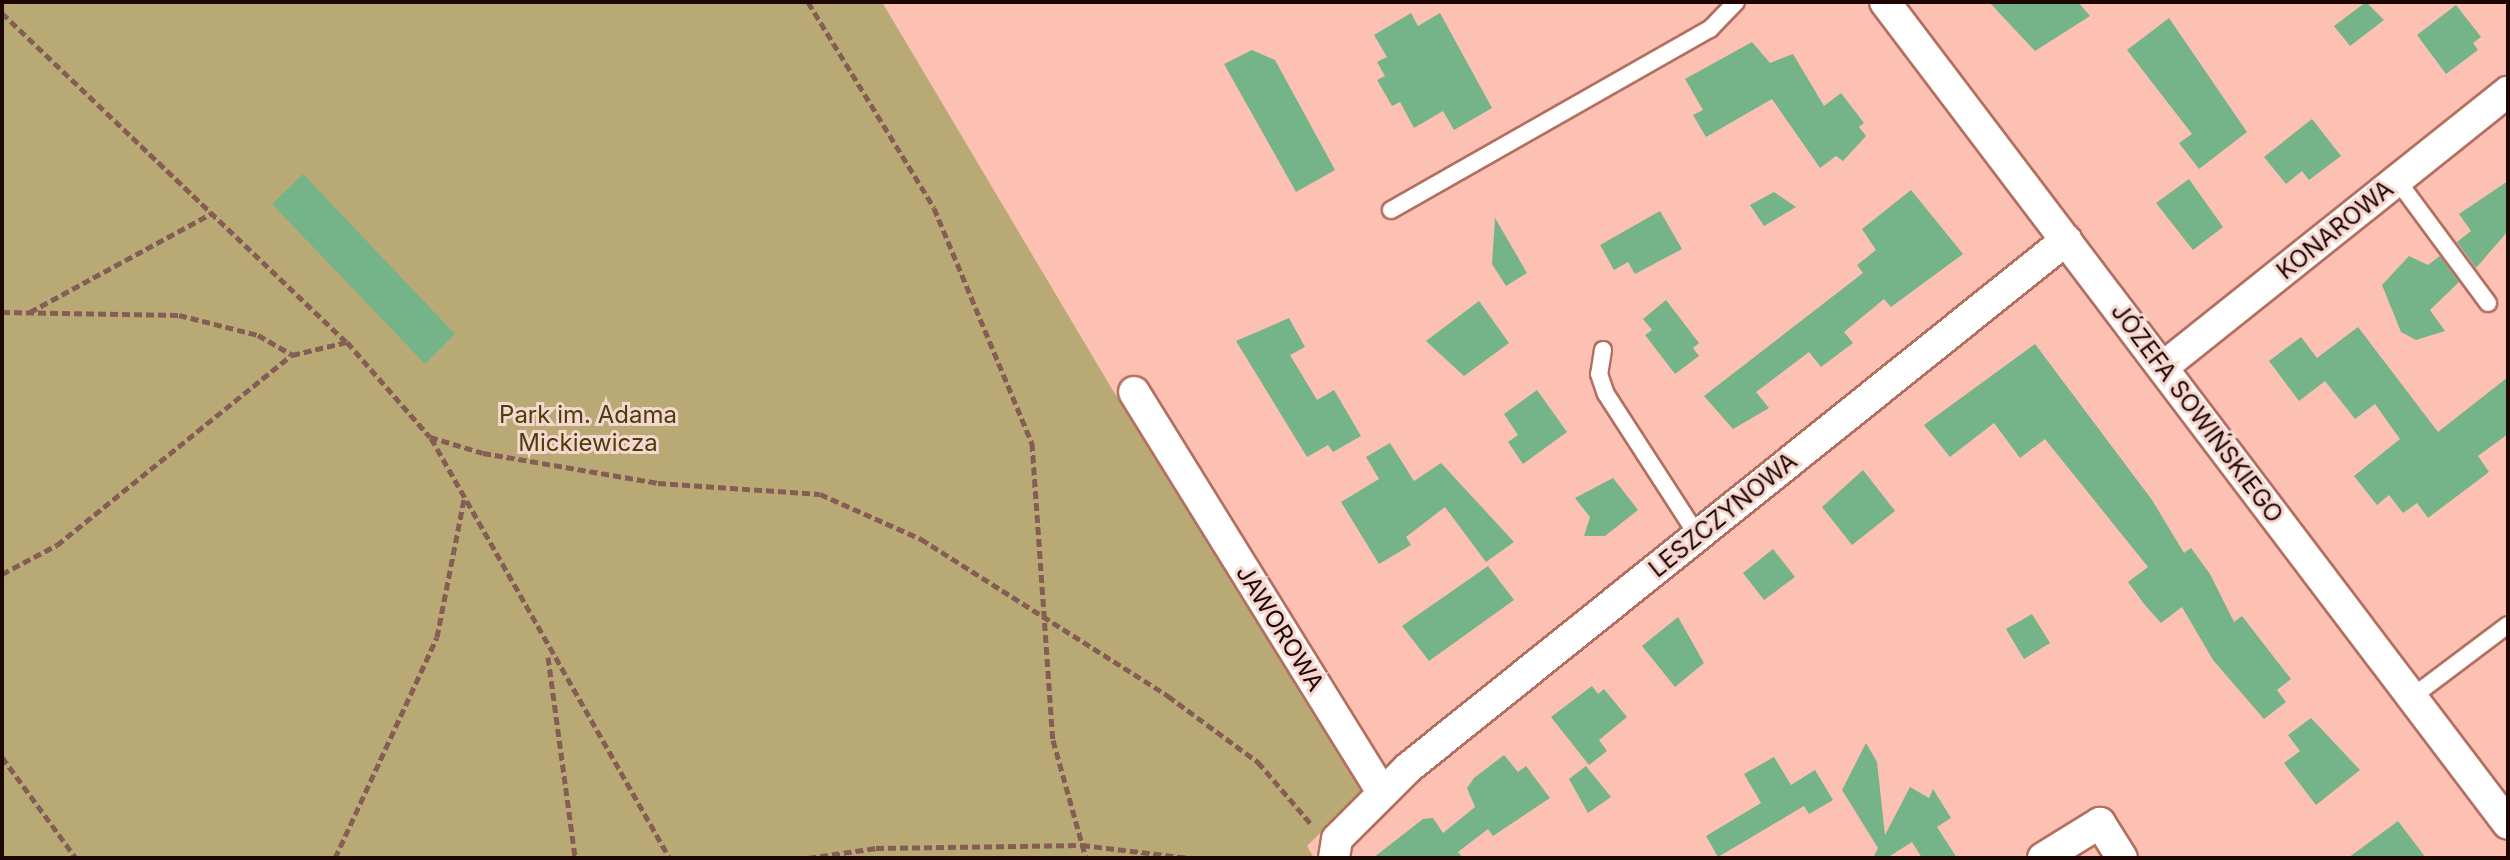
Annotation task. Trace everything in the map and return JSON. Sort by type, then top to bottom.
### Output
[{"type":"street","name":"JÓZEFA SOWIŃSKIEGO","points":[[1885,2],[2508,824]]},
{"type":"street","name":"KONAROWA","points":[[2163,367],[2508,92]]},
{"type":"street","name":"LESZCZYNOWA","points":[[1382,792],[2066,240]]},
{"type":"street","name":"JAWOROWA","points":[[1134,392],[1382,792]]},
{"type":"street","points":[[1333,854],[1382,792]]},
{"type":"street","points":[[2043,858],[2100,823],[2122,858]]},
{"type":"lane","points":[[1391,210],[1710,29],[1736,2]]},
{"type":"lane","points":[[2397,180],[2488,303]]},
{"type":"lane","points":[[1603,350],[1599,374],[1606,394],[1698,536]]},
{"type":"lane","points":[[2412,697],[2508,625]]},
{"type":"path","points":[[808,2],[934,208],[1032,443],[1049,617],[1053,740],[1086,858]]},
{"type":"path","points":[[2,13],[347,342],[430,437],[548,653],[670,858]]},
{"type":"path","points":[[28,313],[212,213]]},
{"type":"path","points":[[2,312],[179,315],[258,335],[292,355]]},
{"type":"path","points":[[2,574],[57,545],[292,355],[347,342]]},
{"type":"path","points":[[430,437],[483,453],[658,483],[820,494],[921,539],[1049,617],[1258,762],[1333,854]]},
{"type":"path","points":[[335,858],[437,637],[464,499]]},
{"type":"path","points":[[548,653],[575,858]]},
{"type":"path","points":[[2,757],[76,858]]},
{"type":"path","points":[[808,858],[876,848],[1082,845],[1189,858]]},
{"type":"green space","name":"Park im. Adama Mickiewicza","points":[[2,2],[882,2],[1112,389],[1368,786],[1307,846],[1314,858],[2,858]]},
{"type":"building","points":[[1989,2],[2078,2],[2090,16],[2035,51]]},
{"type":"building","points":[[2366,2],[2384,20],[2350,46],[2334,26]]},
{"type":"building","points":[[2456,5],[2481,37],[2473,43],[2478,50],[2446,74],[2417,35]]},
{"type":"building","points":[[1411,13],[1418,26],[1440,13],[1492,108],[1454,130],[1443,111],[1414,128],[1400,102],[1392,106],[1377,80],[1385,76],[1377,62],[1387,57],[1374,35]]},
{"type":"building","points":[[2169,18],[2247,132],[2199,169],[2179,143],[2192,134],[2127,50]]},
{"type":"building","points":[[1752,42],[1770,63],[1793,54],[1824,106],[1841,93],[1864,123],[1859,127],[1866,136],[1843,161],[1836,156],[1820,168],[1772,99],[1706,137],[1693,115],[1703,110],[1685,79]]},
{"type":"building","points":[[1252,50],[1275,60],[1335,170],[1296,192],[1224,64]]},
{"type":"building","points":[[2312,119],[2341,156],[2309,180],[2302,171],[2286,184],[2264,157]]},
{"type":"building","points":[[303,174],[455,334],[425,364],[272,204]]},
{"type":"building","points":[[2189,179],[2223,227],[2193,250],[2156,203]]},
{"type":"building","points":[[2508,181],[2508,231],[2476,268],[2457,242],[2471,231],[2459,214]]},
{"type":"building","points":[[1911,190],[1963,254],[1891,307],[1884,299],[1844,332],[1853,343],[1821,367],[1809,352],[1756,392],[1769,408],[1733,429],[1704,396],[1863,273],[1857,265],[1876,250],[1862,229]]},
{"type":"building","points":[[1774,192],[1796,207],[1764,226],[1750,205]]},
{"type":"building","points":[[1660,211],[1682,249],[1635,274],[1628,262],[1614,270],[1600,245]]},
{"type":"building","points":[[1495,218],[1527,273],[1506,286],[1492,264]]},
{"type":"building","points":[[2409,256],[2428,265],[2440,256],[2459,282],[2430,310],[2445,331],[2416,340],[2401,332],[2382,285]]},
{"type":"building","points":[[1666,300],[1699,343],[1693,348],[1699,356],[1675,374],[1645,335],[1652,330],[1643,319]]},
{"type":"building","points":[[1479,301],[1509,343],[1464,376],[1426,341]]},
{"type":"building","points":[[1289,318],[1305,347],[1290,355],[1317,400],[1334,390],[1361,436],[1333,452],[1328,445],[1307,457],[1236,341]]},
{"type":"building","points":[[2358,327],[2438,432],[2508,377],[2508,434],[2478,456],[2489,472],[2428,518],[2417,503],[2403,513],[2389,495],[2377,505],[2354,476],[2400,439],[2375,404],[2355,419],[2325,381],[2299,401],[2269,361],[2301,337],[2317,358]]},
{"type":"building","points":[[2035,344],[2152,500],[2184,553],[2191,548],[2210,574],[2234,622],[2242,616],[2291,679],[2277,690],[2286,702],[2264,719],[2213,660],[2182,607],[2161,623],[2144,604],[2128,582],[2148,567],[2045,439],[2020,458],[1994,423],[1950,457],[1924,425]]},
{"type":"building","points":[[1537,390],[1567,432],[1523,464],[1508,442],[1518,435],[1504,414]]},
{"type":"building","points":[[1390,443],[1414,481],[1441,463],[1514,542],[1486,562],[1445,507],[1406,537],[1411,545],[1379,564],[1341,502],[1379,479],[1366,457]]},
{"type":"building","points":[[1863,470],[1895,511],[1852,545],[1822,507]]},
{"type":"building","points":[[1613,478],[1638,510],[1605,536],[1584,536],[1590,517],[1575,498]]},
{"type":"building","points":[[1773,549],[1795,577],[1764,600],[1743,573]]},
{"type":"building","points":[[1488,566],[1514,600],[1429,661],[1402,626]]},
{"type":"building","points":[[2032,614],[2050,643],[2024,659],[2006,629]]},
{"type":"building","points":[[1678,617],[1704,663],[1675,687],[1642,646]]},
{"type":"building","points":[[1592,686],[1598,694],[1604,689],[1627,717],[1599,740],[1607,751],[1589,765],[1551,717]]},
{"type":"building","points":[[2311,718],[2360,770],[2316,805],[2284,763],[2300,751],[2288,735]]},
{"type":"building","points":[[1866,743],[1877,762],[1885,835],[1910,787],[1929,798],[1933,789],[1951,818],[1937,827],[1957,858],[1922,858],[1912,842],[1887,858],[1873,858],[1878,848],[1842,790]]},
{"type":"building","points":[[1504,755],[1518,772],[1526,766],[1550,798],[1493,836],[1488,829],[1458,852],[1463,858],[1373,858],[1423,819],[1433,818],[1443,833],[1475,807],[1467,788],[1474,778]]},
{"type":"building","points":[[1774,757],[1791,785],[1815,770],[1833,800],[1809,814],[1804,806],[1718,857],[1706,836],[1761,803],[1744,774]]},
{"type":"building","points":[[1586,766],[1611,797],[1588,813],[1569,779]]},
{"type":"building","points":[[2398,821],[2426,858],[2348,858]]}]
